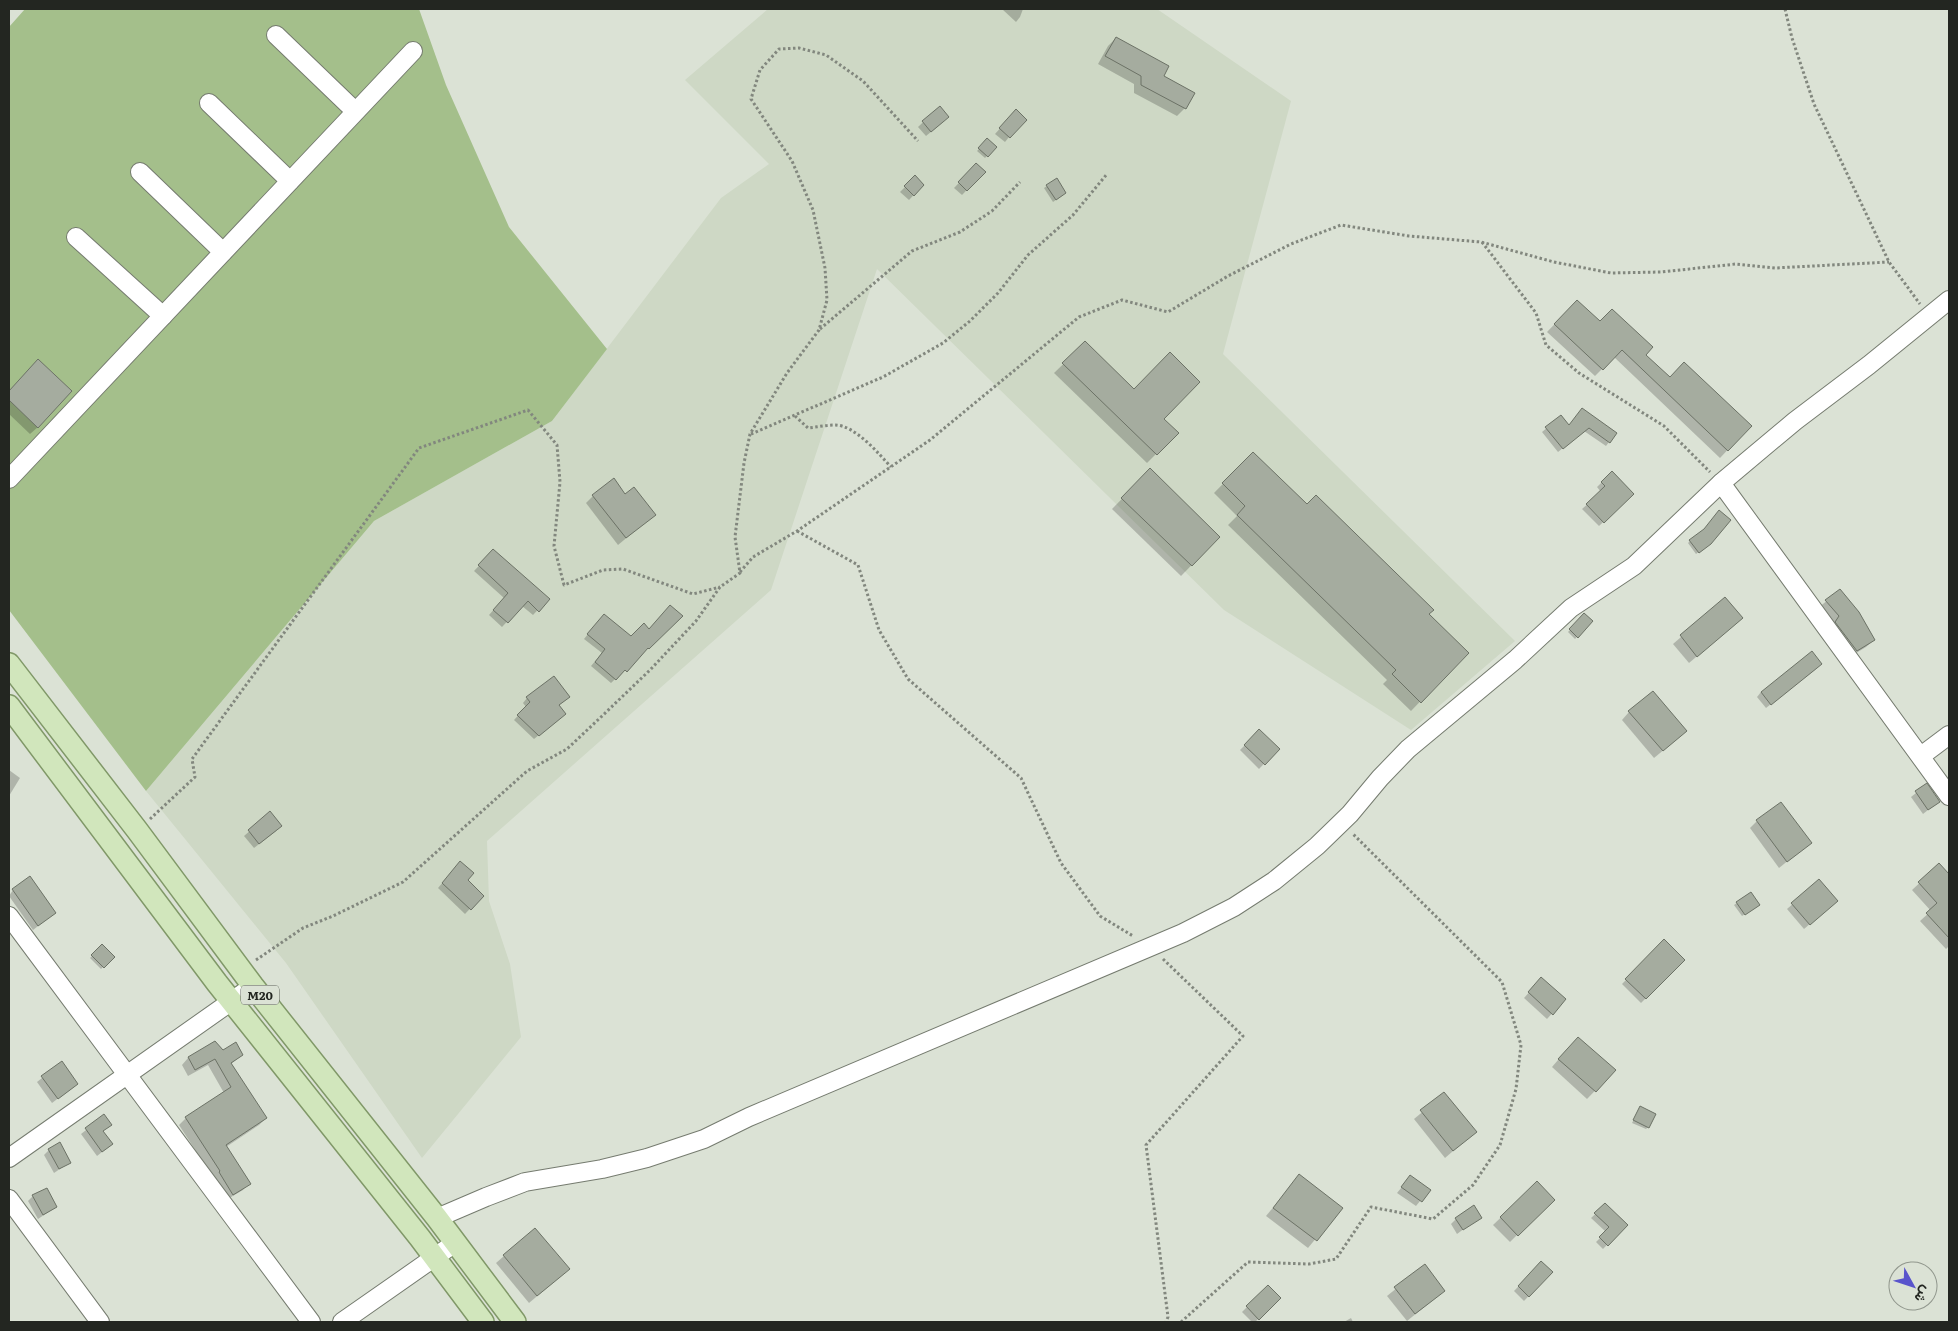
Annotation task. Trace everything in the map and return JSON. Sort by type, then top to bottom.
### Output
[{"type":"main road","name":"M20","points":[[9,664],[137,830],[247,978],[437,1218],[515,1322]]},
{"type":"main road","name":"M20","points":[[9,706],[232,1001],[483,1322]]},
{"type":"street","points":[[276,35],[355,112]]},
{"type":"street","points":[[9,480],[413,51]]},
{"type":"street","points":[[209,103],[290,181]]},
{"type":"street","points":[[140,172],[223,252]]},
{"type":"street","points":[[76,236],[163,316]]},
{"type":"street","points":[[437,1218],[525,1182],[602,1170],[647,1158],[704,1139],[749,1117],[1150,947],[1234,907],[1274,881],[1317,846],[1342,822],[1408,749],[1515,660],[1571,608],[1634,566],[1721,483],[1794,420],[1870,366],[1949,300]]},
{"type":"street","points":[[1721,483],[1949,796]]},
{"type":"street","points":[[1921,756],[1949,735]]},
{"type":"street","points":[[9,916],[311,1322]]},
{"type":"street","points":[[9,1158],[232,1001],[247,978]]},
{"type":"street","points":[[9,1199],[100,1322]]},
{"type":"street","points":[[342,1322],[455,1242]]},
{"type":"path","points":[[1785,9],[1792,38],[1814,104],[1889,262],[1929,317]]},
{"type":"path","points":[[819,330],[826,300],[825,268],[813,210],[792,161],[751,100],[760,70],[779,49],[799,48],[826,55],[863,81],[918,141]]},
{"type":"path","points":[[750,434],[883,377],[943,343],[970,321],[998,293],[1028,255],[1073,215],[1107,174]]},
{"type":"path","points":[[740,573],[735,537],[744,463],[750,434],[787,373],[819,330],[912,250],[960,232],[992,211],[1020,182]]},
{"type":"path","points":[[247,978],[303,928],[360,904],[403,882],[527,770],[566,749],[601,717],[650,670],[696,621],[720,587],[740,573],[752,557],[797,531],[930,440],[1079,317],[1122,300],[1168,312],[1228,276],[1291,244],[1341,225],[1409,236],[1481,242],[1554,262],[1611,273],[1662,272],[1736,264],[1775,268],[1889,262]]},
{"type":"path","points":[[1481,242],[1536,313],[1546,345],[1579,372],[1664,426],[1721,483]]},
{"type":"path","points":[[137,830],[195,776],[192,759],[418,448],[528,410],[558,445],[560,482],[554,546],[564,585],[603,570],[623,569],[693,594],[720,587]]},
{"type":"path","points":[[795,416],[808,428],[837,424],[850,430],[872,446],[891,467]]},
{"type":"path","points":[[797,531],[858,565],[879,630],[908,680],[1021,778],[1060,863],[1100,916],[1150,947],[1243,1036],[1146,1145],[1168,1317],[1166,1322]]},
{"type":"path","points":[[1181,1322],[1248,1262],[1309,1264],[1336,1259],[1371,1207],[1433,1218],[1473,1185],[1500,1146],[1516,1089],[1521,1045],[1502,982],[1342,822]]},
{"type":"shaded area","points":[[768,9],[1157,9],[1291,101],[1223,354],[1515,641],[1411,730],[1224,610],[877,269],[771,590],[487,841],[489,901],[510,964],[521,1037],[422,1158],[286,963],[146,791],[374,521],[552,421],[721,198],[769,164],[685,80]]},
{"type":"green space","points":[[25,9],[419,9],[446,85],[509,227],[607,349],[552,421],[374,521],[146,791],[9,610],[9,27]]},
{"type":"building","points":[[1116,37],[1169,66],[1164,76],[1195,93],[1186,109],[1141,85],[1141,76],[1105,56]]},
{"type":"building","points":[[940,106],[949,117],[931,132],[922,121]]},
{"type":"building","points":[[1016,109],[1027,120],[1010,138],[999,128]]},
{"type":"building","points":[[987,138],[997,147],[988,157],[978,148]]},
{"type":"building","points":[[976,163],[986,172],[967,191],[958,182]]},
{"type":"building","points":[[915,175],[924,185],[914,196],[904,186]]},
{"type":"building","points":[[1057,178],[1066,193],[1056,200],[1046,185]]},
{"type":"building","points":[[1577,300],[1600,321],[1612,309],[1653,347],[1646,355],[1670,377],[1684,362],[1752,426],[1728,451],[1622,350],[1603,370],[1554,324]]},
{"type":"building","points":[[1085,341],[1134,389],[1170,352],[1200,382],[1164,419],[1179,433],[1157,455],[1062,363]]},
{"type":"building","points":[[38,359],[72,391],[38,428],[9,400],[9,391]]},
{"type":"building","points":[[1582,408],[1617,433],[1610,443],[1589,428],[1563,449],[1545,427],[1561,415],[1569,425]]},
{"type":"building","points":[[1253,452],[1307,504],[1316,495],[1434,610],[1429,614],[1469,653],[1421,703],[1392,674],[1396,670],[1237,515],[1245,506],[1222,483]]},
{"type":"building","points":[[1150,468],[1220,537],[1192,566],[1121,498]]},
{"type":"building","points":[[1612,471],[1634,494],[1604,523],[1586,504],[1605,486],[1601,482]]},
{"type":"building","points":[[614,478],[625,494],[634,487],[656,515],[626,538],[592,495]]},
{"type":"building","points":[[1719,510],[1731,520],[1711,544],[1699,553],[1689,540],[1704,529]]},
{"type":"building","points":[[493,549],[550,599],[539,612],[528,601],[508,623],[493,610],[508,593],[478,565]]},
{"type":"building","points":[[1840,589],[1859,612],[1875,640],[1857,651],[1835,622],[1839,616],[1825,600]]},
{"type":"building","points":[[1725,597],[1743,618],[1697,657],[1680,635]]},
{"type":"building","points":[[670,605],[683,616],[648,648],[627,672],[625,670],[616,680],[595,662],[605,649],[587,634],[604,614],[631,636],[644,623],[649,629]]},
{"type":"building","points":[[1584,613],[1593,621],[1578,638],[1569,629]]},
{"type":"building","points":[[1812,651],[1822,664],[1771,705],[1761,692]]},
{"type":"building","points":[[554,676],[570,697],[559,705],[566,714],[539,736],[517,715],[530,702],[526,697]]},
{"type":"building","points":[[1653,691],[1687,731],[1663,751],[1628,711]]},
{"type":"building","points":[[1259,729],[1280,749],[1265,765],[1244,745]]},
{"type":"building","points":[[1927,783],[1940,802],[1928,810],[1915,791]]},
{"type":"building","points":[[1781,802],[1812,843],[1787,862],[1756,820]]},
{"type":"building","points":[[270,811],[282,826],[259,844],[248,830]]},
{"type":"building","points":[[460,861],[474,873],[468,880],[484,896],[471,910],[442,883]]},
{"type":"building","points":[[1939,863],[1949,874],[1949,938],[1926,913],[1937,903],[1918,882]]},
{"type":"building","points":[[30,876],[56,913],[38,926],[12,889]]},
{"type":"building","points":[[1819,879],[1838,901],[1810,925],[1791,903]]},
{"type":"building","points":[[1751,892],[1760,905],[1745,915],[1736,902]]},
{"type":"building","points":[[1664,939],[1685,960],[1646,999],[1625,979]]},
{"type":"building","points":[[102,944],[115,957],[104,968],[91,955]]},
{"type":"building","points":[[1541,977],[1566,999],[1553,1015],[1528,992]]},
{"type":"building","points":[[1578,1037],[1616,1070],[1596,1092],[1558,1059]]},
{"type":"building","points":[[215,1041],[223,1050],[236,1042],[243,1055],[231,1063],[267,1118],[226,1145],[251,1184],[233,1195],[220,1171],[185,1117],[231,1087],[215,1059],[195,1070],[188,1057]]},
{"type":"building","points":[[62,1061],[78,1084],[58,1099],[41,1076]]},
{"type":"building","points":[[1444,1092],[1477,1132],[1453,1151],[1420,1110]]},
{"type":"building","points":[[1640,1106],[1656,1114],[1649,1128],[1633,1120]]},
{"type":"building","points":[[104,1114],[112,1125],[103,1131],[113,1144],[102,1152],[85,1128]]},
{"type":"building","points":[[60,1142],[71,1163],[59,1169],[48,1149]]},
{"type":"building","points":[[1299,1174],[1343,1208],[1317,1241],[1273,1208]]},
{"type":"building","points":[[1410,1175],[1431,1190],[1422,1202],[1401,1187]]},
{"type":"building","points":[[1537,1181],[1555,1200],[1518,1236],[1500,1217]]},
{"type":"building","points":[[47,1188],[57,1207],[43,1215],[32,1195]]},
{"type":"building","points":[[1605,1203],[1628,1225],[1608,1246],[1599,1237],[1609,1227],[1594,1213]]},
{"type":"building","points":[[1474,1205],[1482,1218],[1463,1230],[1455,1218]]},
{"type":"building","points":[[535,1228],[570,1269],[537,1296],[503,1255]]},
{"type":"building","points":[[1541,1261],[1553,1272],[1529,1297],[1518,1286]]},
{"type":"building","points":[[1425,1264],[1445,1291],[1415,1314],[1394,1287]]},
{"type":"building","points":[[1268,1285],[1281,1298],[1259,1320],[1246,1306]]}]
